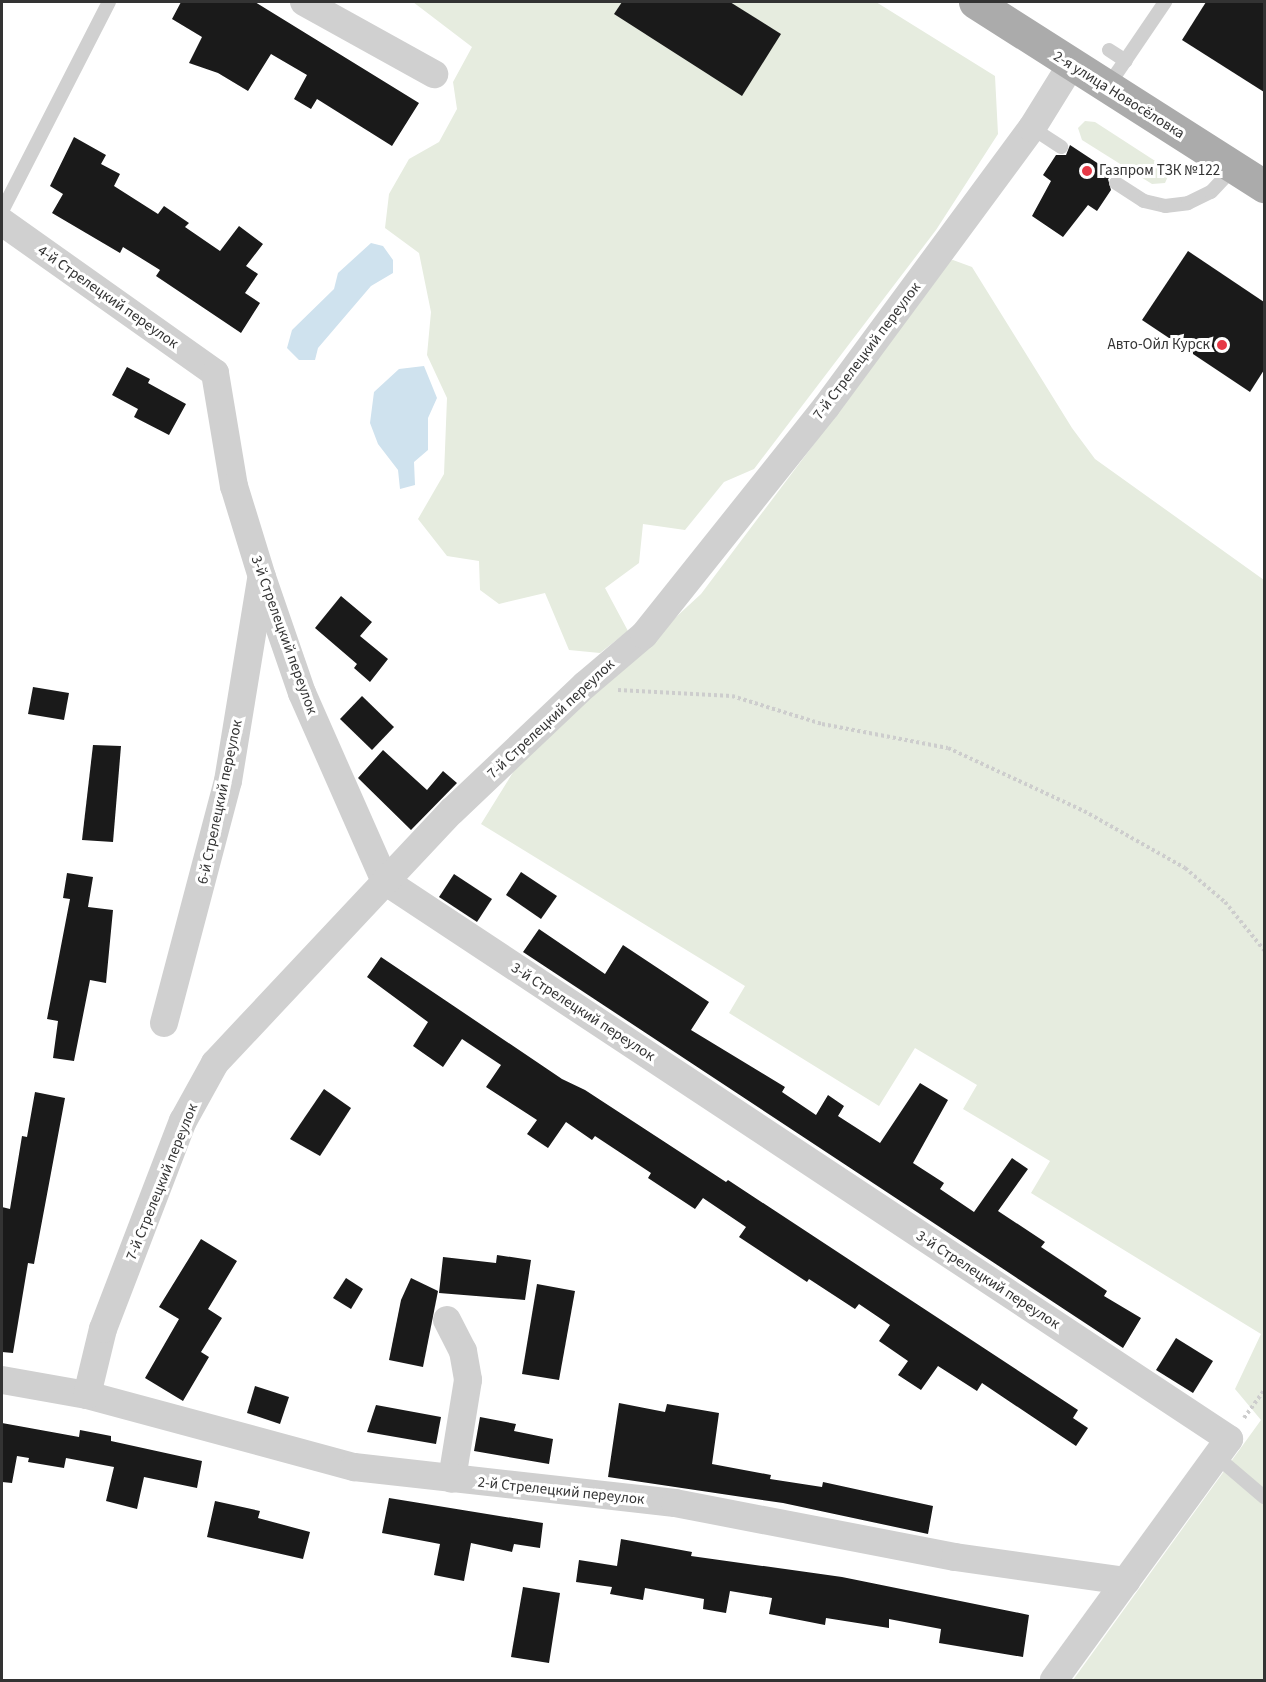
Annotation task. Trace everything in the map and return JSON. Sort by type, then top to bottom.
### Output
[{"type":"main road","name":"2-я улица Новосёловка","points":[[975,2],[1077,56],[1107,88],[1264,186]]},
{"type":"street","points":[[304,2],[434,74]]},
{"type":"street","name":"7-й Стрелецкий переулок","points":[[87,1395],[103,1329],[183,1121],[216,1063],[452,811],[585,685],[644,635],[826,407],[1032,128],[1077,56]]},
{"type":"street","name":"4-й Стрелецкий переулок","points":[[2,222],[215,373]]},
{"type":"street","name":"3-й Стрелецкий переулок","points":[[215,373],[234,486],[262,577],[302,693],[385,881],[1223,1448]]},
{"type":"street","name":"6-й Стрелецкий переулок","points":[[164,1023],[228,781],[262,577]]},
{"type":"street","points":[[447,1320],[463,1351],[468,1380],[452,1479]]},
{"type":"street","name":"2-й Стрелецкий переулок","points":[[2,1380],[87,1395],[354,1467],[675,1503],[955,1557],[1126,1581]]},
{"type":"street","points":[[1054,1680],[1223,1448]]},
{"type":"lane","points":[[2,211],[109,2]]},
{"type":"lane","points":[[1107,88],[1166,2]]},
{"type":"lane","points":[[1109,50],[1126,61]]},
{"type":"lane","points":[[1032,128],[1061,147]]},
{"type":"lane","points":[[1116,183],[1144,201],[1165,206],[1188,203],[1211,192],[1234,167]]},
{"type":"lane","points":[[1223,1448],[1264,1497]]},
{"type":"path","points":[[585,685],[644,694],[732,696],[822,724],[948,748],[1084,811],[1185,868],[1225,902],[1264,950]]},
{"type":"path","points":[[1223,1448],[1264,1390]]},
{"type":"shaded area","points":[[413,2],[876,2],[995,76],[998,134],[936,230],[754,469],[724,482],[685,530],[643,524],[639,563],[605,588],[628,631],[600,653],[569,650],[545,593],[499,604],[480,590],[479,561],[447,556],[418,519],[444,474],[447,398],[427,355],[431,312],[419,253],[385,228],[389,194],[409,159],[439,142],[457,109],[453,82],[472,47]]},
{"type":"shaded area","points":[[1085,121],[1095,122],[1166,168],[1169,174],[1165,183],[1152,184],[1082,140],[1078,128]]},
{"type":"shaded area","points":[[953,260],[972,267],[1072,428],[1095,459],[1264,580],[1264,1680],[1073,1680],[1261,1420],[1235,1389],[1261,1334],[1031,1193],[1050,1161],[963,1109],[977,1085],[915,1048],[879,1106],[729,1013],[745,986],[481,824],[520,761],[701,594],[820,436],[934,263]]},
{"type":"water","points":[[371,243],[383,246],[393,260],[393,273],[371,286],[318,348],[315,360],[299,360],[287,348],[292,330],[334,289],[338,273]]},
{"type":"water","points":[[424,366],[437,398],[428,418],[428,450],[414,462],[415,485],[400,489],[398,470],[378,444],[370,423],[374,392],[399,369]]},
{"type":"building","points":[[181,2],[255,2],[419,103],[392,146],[317,99],[311,109],[294,99],[307,75],[271,54],[248,91],[218,73],[189,63],[202,37],[172,19]]},
{"type":"building","points":[[622,2],[730,2],[781,34],[742,96],[614,14]]},
{"type":"building","points":[[1206,2],[1264,2],[1264,92],[1182,40]]},
{"type":"building","points":[[74,137],[106,155],[101,164],[120,174],[114,186],[158,214],[164,206],[189,223],[185,227],[220,251],[239,226],[263,244],[246,266],[258,274],[245,293],[260,303],[241,333],[156,276],[160,270],[123,247],[120,253],[52,213],[63,194],[50,186]]},
{"type":"building","points":[[1070,145],[1114,174],[1108,179],[1111,190],[1097,211],[1088,205],[1063,237],[1032,216],[1051,181],[1043,175],[1056,155],[1066,155]]},
{"type":"building","name":"Авто-Ойл Курск","points":[[1188,251],[1264,302],[1264,370],[1250,392],[1142,320]]},
{"type":"building","points":[[127,367],[150,379],[148,383],[186,404],[169,435],[134,417],[138,409],[112,395]]},
{"type":"building","points":[[341,596],[372,622],[360,636],[388,659],[370,682],[354,668],[357,664],[315,628]]},
{"type":"building","points":[[33,687],[69,693],[64,720],[28,714]]},
{"type":"building","points":[[362,696],[394,727],[372,750],[340,719]]},
{"type":"building","points":[[93,745],[121,746],[113,842],[82,840]]},
{"type":"building","points":[[383,750],[427,790],[443,771],[457,783],[411,830],[358,778]]},
{"type":"building","points":[[521,872],[557,896],[541,919],[506,895]]},
{"type":"building","points":[[67,873],[93,877],[88,907],[113,910],[106,983],[90,980],[74,1061],[53,1058],[58,1021],[47,1019],[70,899],[63,898]]},
{"type":"building","points":[[454,874],[492,899],[477,922],[439,897]]},
{"type":"building","points":[[539,929],[605,974],[623,945],[709,1002],[691,1030],[785,1087],[782,1092],[816,1115],[828,1095],[844,1106],[838,1116],[880,1143],[920,1083],[948,1100],[913,1163],[944,1183],[940,1189],[974,1212],[1012,1158],[1028,1169],[998,1211],[1045,1242],[1041,1247],[1107,1291],[1104,1296],[1141,1318],[1123,1348],[523,952]]},
{"type":"building","points":[[381,957],[562,1079],[585,1090],[726,1182],[728,1180],[1078,1410],[1073,1418],[1088,1428],[1076,1446],[982,1383],[977,1391],[938,1366],[921,1390],[898,1375],[908,1361],[879,1341],[890,1325],[859,1304],[855,1309],[809,1279],[807,1282],[739,1237],[746,1227],[703,1198],[695,1209],[648,1178],[651,1173],[595,1136],[592,1140],[566,1122],[548,1148],[527,1134],[537,1120],[486,1087],[501,1065],[462,1039],[443,1067],[413,1046],[428,1022],[367,977]]},
{"type":"building","points":[[324,1089],[351,1108],[320,1156],[290,1139]]},
{"type":"building","points":[[35,1092],[65,1098],[34,1264],[28,1263],[13,1353],[2,1352],[2,1207],[10,1209],[22,1136],[27,1137]]},
{"type":"building","points":[[201,1239],[237,1261],[208,1309],[222,1318],[201,1352],[209,1357],[183,1401],[145,1378],[179,1319],[159,1307]]},
{"type":"building","points":[[497,1255],[531,1260],[525,1300],[439,1293],[443,1257],[496,1263]]},
{"type":"building","points":[[346,1278],[363,1289],[351,1309],[333,1298]]},
{"type":"building","points":[[411,1278],[438,1291],[423,1367],[389,1360],[401,1300]]},
{"type":"building","points":[[537,1284],[575,1291],[559,1380],[522,1374]]},
{"type":"building","points":[[1176,1338],[1213,1361],[1193,1393],[1156,1370]]},
{"type":"building","points":[[255,1386],[289,1397],[280,1424],[247,1413]]},
{"type":"building","points":[[619,1403],[665,1412],[667,1404],[719,1413],[712,1464],[771,1475],[770,1479],[822,1487],[823,1482],[933,1506],[928,1534],[783,1503],[608,1477]]},
{"type":"building","points":[[376,1405],[441,1417],[436,1444],[367,1432]]},
{"type":"building","points":[[480,1417],[516,1424],[514,1431],[553,1439],[549,1464],[474,1451]]},
{"type":"building","points":[[2,1423],[79,1437],[80,1430],[111,1436],[111,1441],[202,1461],[197,1488],[144,1477],[137,1509],[106,1501],[114,1467],[66,1458],[64,1468],[28,1462],[29,1458],[17,1456],[12,1483],[2,1482]]},
{"type":"building","points":[[389,1498],[543,1523],[540,1548],[514,1544],[512,1552],[471,1543],[464,1581],[434,1575],[440,1544],[382,1533]]},
{"type":"building","points":[[215,1501],[260,1511],[258,1518],[310,1532],[303,1559],[207,1537]]},
{"type":"building","points":[[621,1539],[692,1552],[691,1556],[842,1577],[1029,1615],[1023,1657],[939,1643],[941,1629],[889,1619],[889,1628],[826,1618],[825,1625],[769,1614],[772,1598],[730,1591],[726,1613],[703,1609],[704,1599],[645,1588],[643,1600],[610,1594],[612,1587],[576,1582],[579,1560],[617,1566]]},
{"type":"building","points":[[523,1587],[560,1593],[549,1663],[511,1657]]},
{"type":"place","name":"Газпром ТЗК №122","points":[[1087,171]]},
{"type":"place","name":"Авто-Ойл Курск","points":[[1222,345]]}]
